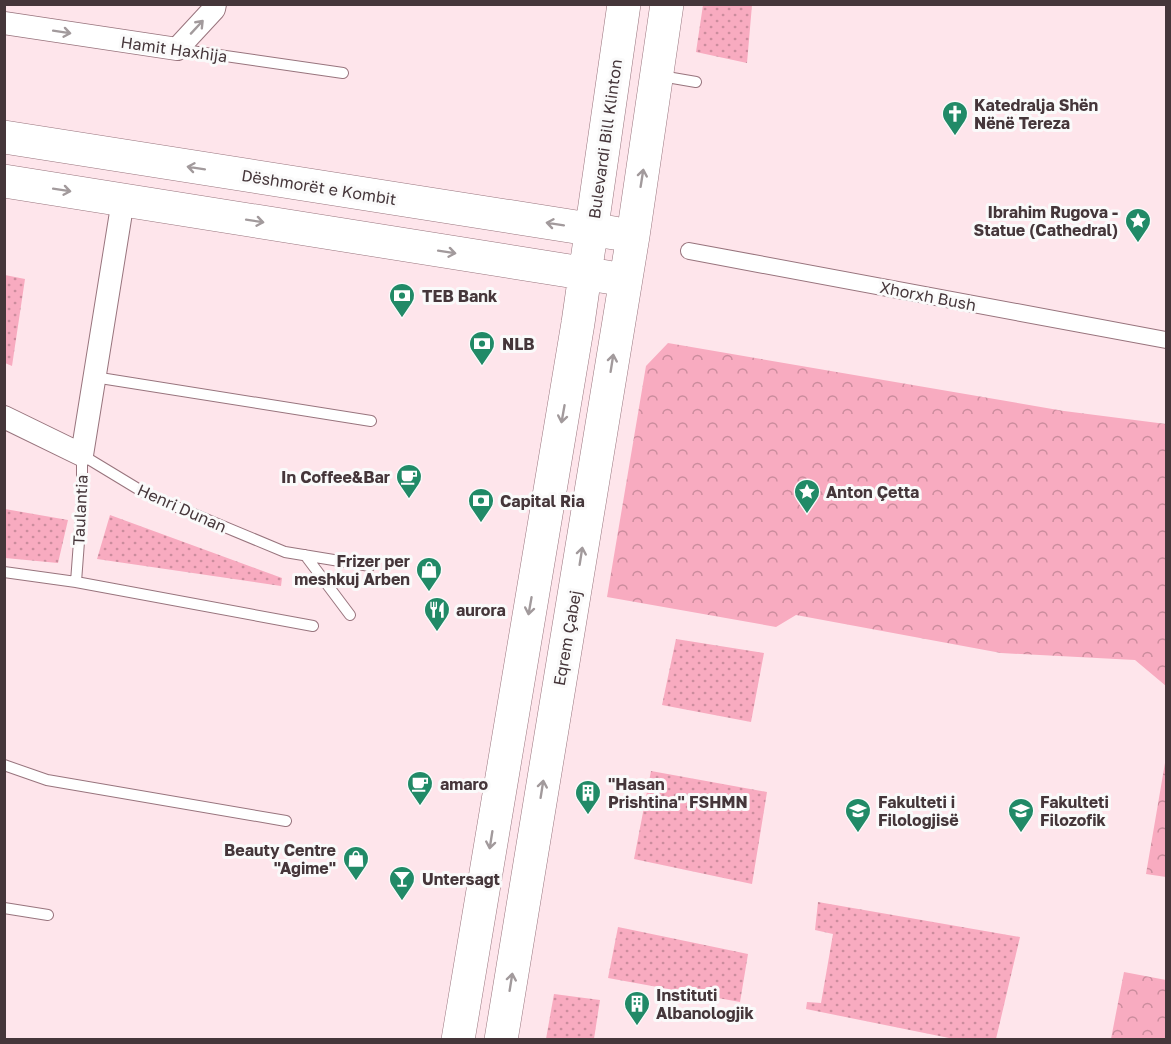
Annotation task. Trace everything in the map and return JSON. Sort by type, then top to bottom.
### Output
[{"type":"main road","name":"Bulevardi Bill Klinton","points":[[585,273],[624,4]]},
{"type":"main road","points":[[633,236],[667,4]]},
{"type":"main road","name":"Dëshmorët e Kombit","points":[[4,137],[633,236]]},
{"type":"main road","points":[[4,181],[626,280]]},
{"type":"main road","name":"Eqrem Çabej","points":[[501,1040],[633,236]]},
{"type":"main road","points":[[459,1040],[585,273]]},
{"type":"street","points":[[177,49],[214,9],[215,4]]},
{"type":"street","name":"Hamit Haxhija","points":[[4,23],[177,49]]},
{"type":"street","name":"Taulantia","points":[[82,455],[123,200]]},
{"type":"street","name":"Xhorxh Bush","points":[[689,251],[1167,340]]},
{"type":"street","name":"Henri Dunan","points":[[4,417],[82,455]]},
{"type":"lane","name":"Hamit Haxhija","points":[[177,49],[344,73]]},
{"type":"lane","points":[[658,76],[696,82]]},
{"type":"lane","points":[[94,377],[371,421]]},
{"type":"lane","name":"Henri Dunan","points":[[82,455],[147,495],[285,552],[370,566]]},
{"type":"lane","name":"Taulantia","points":[[75,582],[82,501],[82,455]]},
{"type":"lane","points":[[305,555],[350,615]]},
{"type":"lane","points":[[4,572],[75,582],[313,626]]},
{"type":"lane","points":[[4,765],[47,780],[286,821]]},
{"type":"lane","points":[[4,908],[48,915]]},
{"type":"green space","points":[[703,5],[752,5],[747,63],[696,52]]},
{"type":"green space","points":[[5,275],[25,279],[12,366],[5,363]]},
{"type":"green space","points":[[668,343],[1064,411],[1166,424],[1166,686],[1135,660],[1001,653],[796,615],[776,627],[607,597],[646,366]]},
{"type":"green space","points":[[5,509],[68,520],[58,563],[5,558]]},
{"type":"green space","points":[[110,515],[282,578],[281,586],[97,559]]},
{"type":"green space","points":[[676,639],[764,653],[751,722],[662,705]]},
{"type":"green space","points":[[1166,757],[1166,877],[1146,874]]},
{"type":"green space","points":[[651,771],[767,792],[752,884],[634,859]]},
{"type":"green space","points":[[818,902],[1020,937],[996,1039],[954,1039],[806,1009],[807,1002],[821,1003],[833,934],[815,930]]},
{"type":"green space","points":[[618,927],[748,954],[740,1002],[608,978]]},
{"type":"green space","points":[[1124,972],[1166,980],[1166,1039],[1111,1039]]},
{"type":"green space","points":[[554,994],[600,1000],[594,1039],[546,1039]]},
{"type":"place","name":"Katedralja Shën Nënë Tereza","points":[[955,137]]},
{"type":"place","name":"Ibrahim Rugova - Statue (Cathedral)","points":[[1138,244]]},
{"type":"place","name":"TEB Bank","points":[[402,319]]},
{"type":"place","name":"NLB","points":[[482,367]]},
{"type":"place","name":"In Coffee&Bar","points":[[409,500]]},
{"type":"place","name":"Anton Çetta","points":[[807,515]]},
{"type":"place","name":"Capital Ria","points":[[481,524]]},
{"type":"place","name":"Frizer per meshkuj Arben","points":[[429,593]]},
{"type":"place","name":"aurora","points":[[437,633]]},
{"type":"place","name":"amaro","points":[[420,807]]},
{"type":"place","name":"\"Hasan Prishtina\" FSHMN","points":[[588,816]]},
{"type":"place","name":"Fakulteti i Filologjisë","points":[[858,834]]},
{"type":"place","name":"Fakulteti Filozofik","points":[[1021,834]]},
{"type":"place","name":"Beauty Centre \"Agime\"","points":[[356,882]]},
{"type":"place","name":"Untersagt","points":[[402,902]]},
{"type":"place","name":"Instituti Albanologjik","points":[[637,1027]]}]
